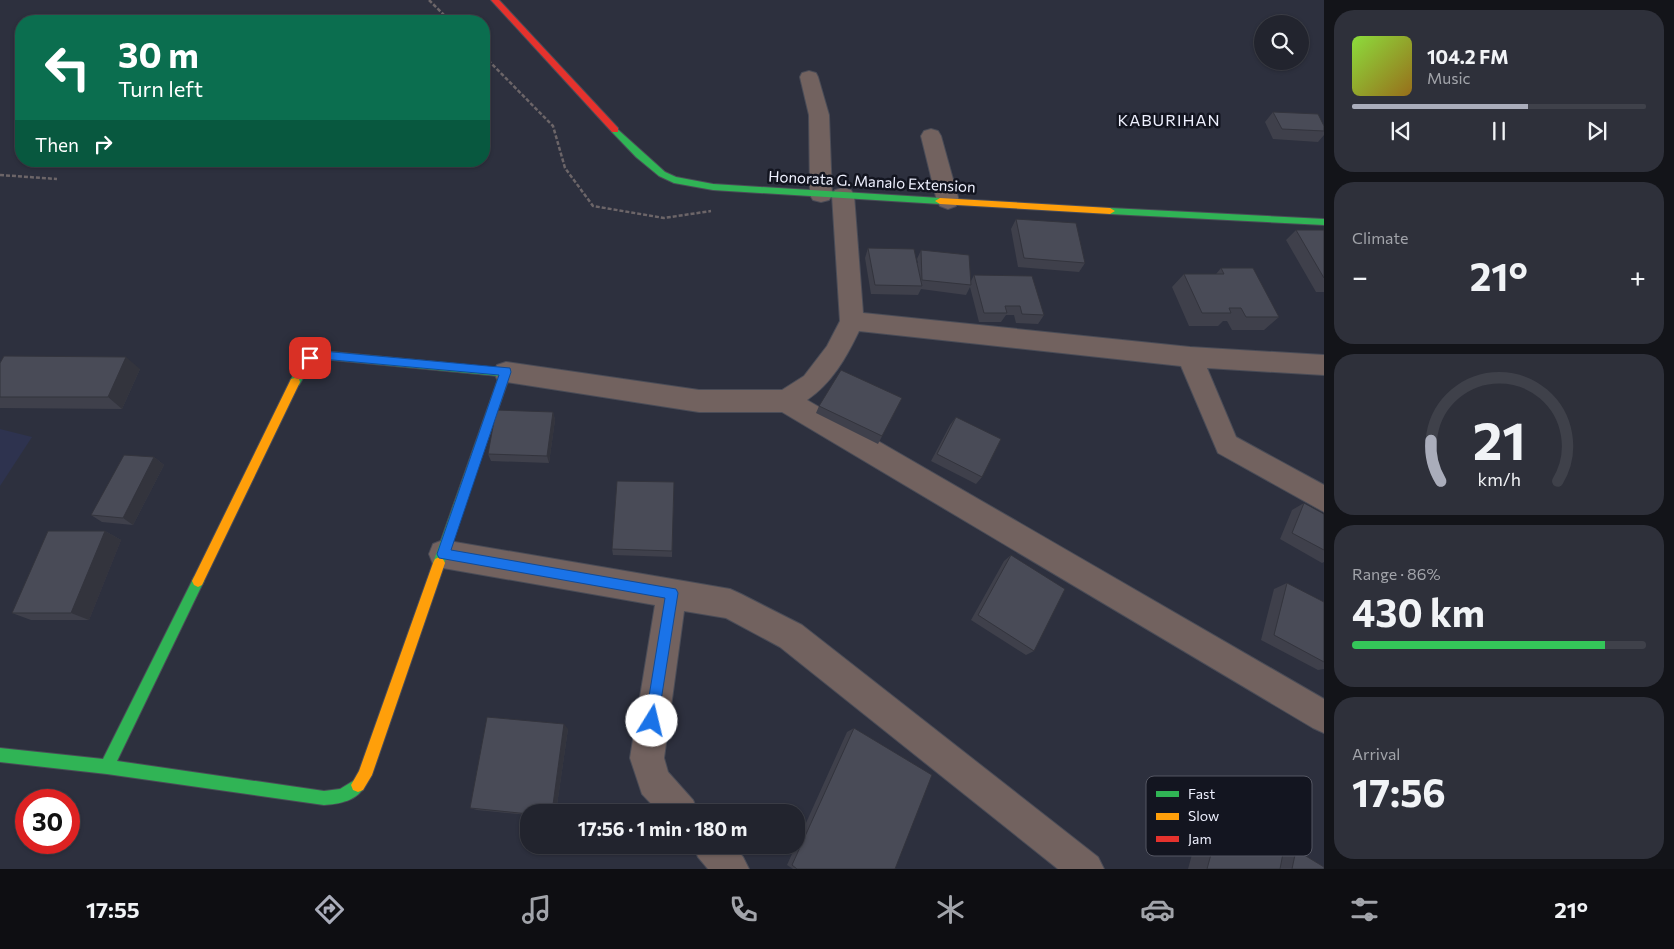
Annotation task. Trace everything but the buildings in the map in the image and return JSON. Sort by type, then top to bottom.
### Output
[{"type":"street","name":"Honorata G. Manalo Extension","points":[[496,0],[546,58],[656,170],[674,180],[690,184],[832,195],[1324,222]]},
{"type":"street","points":[[786,401],[813,383],[836,353],[852,321],[819,115],[809,77]]},
{"type":"street","points":[[931,136],[948,200]]},
{"type":"street","points":[[852,321],[1190,357],[1324,366]]},
{"type":"street","points":[[107,767],[303,365],[310,358],[322,355],[506,372],[699,402],[786,401],[1324,717]]},
{"type":"street","points":[[1190,357],[1227,445],[1324,499]]},
{"type":"street","points":[[0,755],[107,767],[324,798],[344,797],[357,789],[366,775],[506,372]]},
{"type":"street","points":[[443,554],[730,604],[791,636],[1086,869]]},
{"type":"street","points":[[672,593],[647,758],[654,782],[674,804]]},
{"type":"street","points":[[718,854],[731,869]]},
{"type":"path","points":[[429,0],[444,15]]},
{"type":"path","points":[[490,62],[553,126],[565,168],[593,206],[664,218],[723,209],[748,189]]},
{"type":"path","points":[[0,175],[57,179]]},
{"type":"shaded area","points":[[0,429],[32,437],[0,486]]},
{"type":"traffic: fast","points":[[615,130],[639,155],[662,174],[674,180],[713,187],[940,201]]},
{"type":"traffic: fast","points":[[1110,211],[1324,222]]},
{"type":"traffic: fast","points":[[295,382],[305,365],[312,359],[322,355],[506,372],[439,563]]},
{"type":"traffic: fast","points":[[107,767],[198,581]]},
{"type":"traffic: fast","points":[[0,755],[107,767],[324,798],[343,796],[358,785]]},
{"type":"traffic: slow","points":[[940,201],[1110,211]]},
{"type":"traffic: slow","points":[[198,581],[295,382]]},
{"type":"traffic: slow","points":[[358,785],[365,775],[439,563]]},
{"type":"traffic: jam","points":[[495,0],[615,130]]},
{"type":"district","name":"KABURIHAN","points":[[1169,119]]},
{"type":"route","points":[[310,358],[322,355],[506,372],[443,554],[672,593],[652,721]]}]
